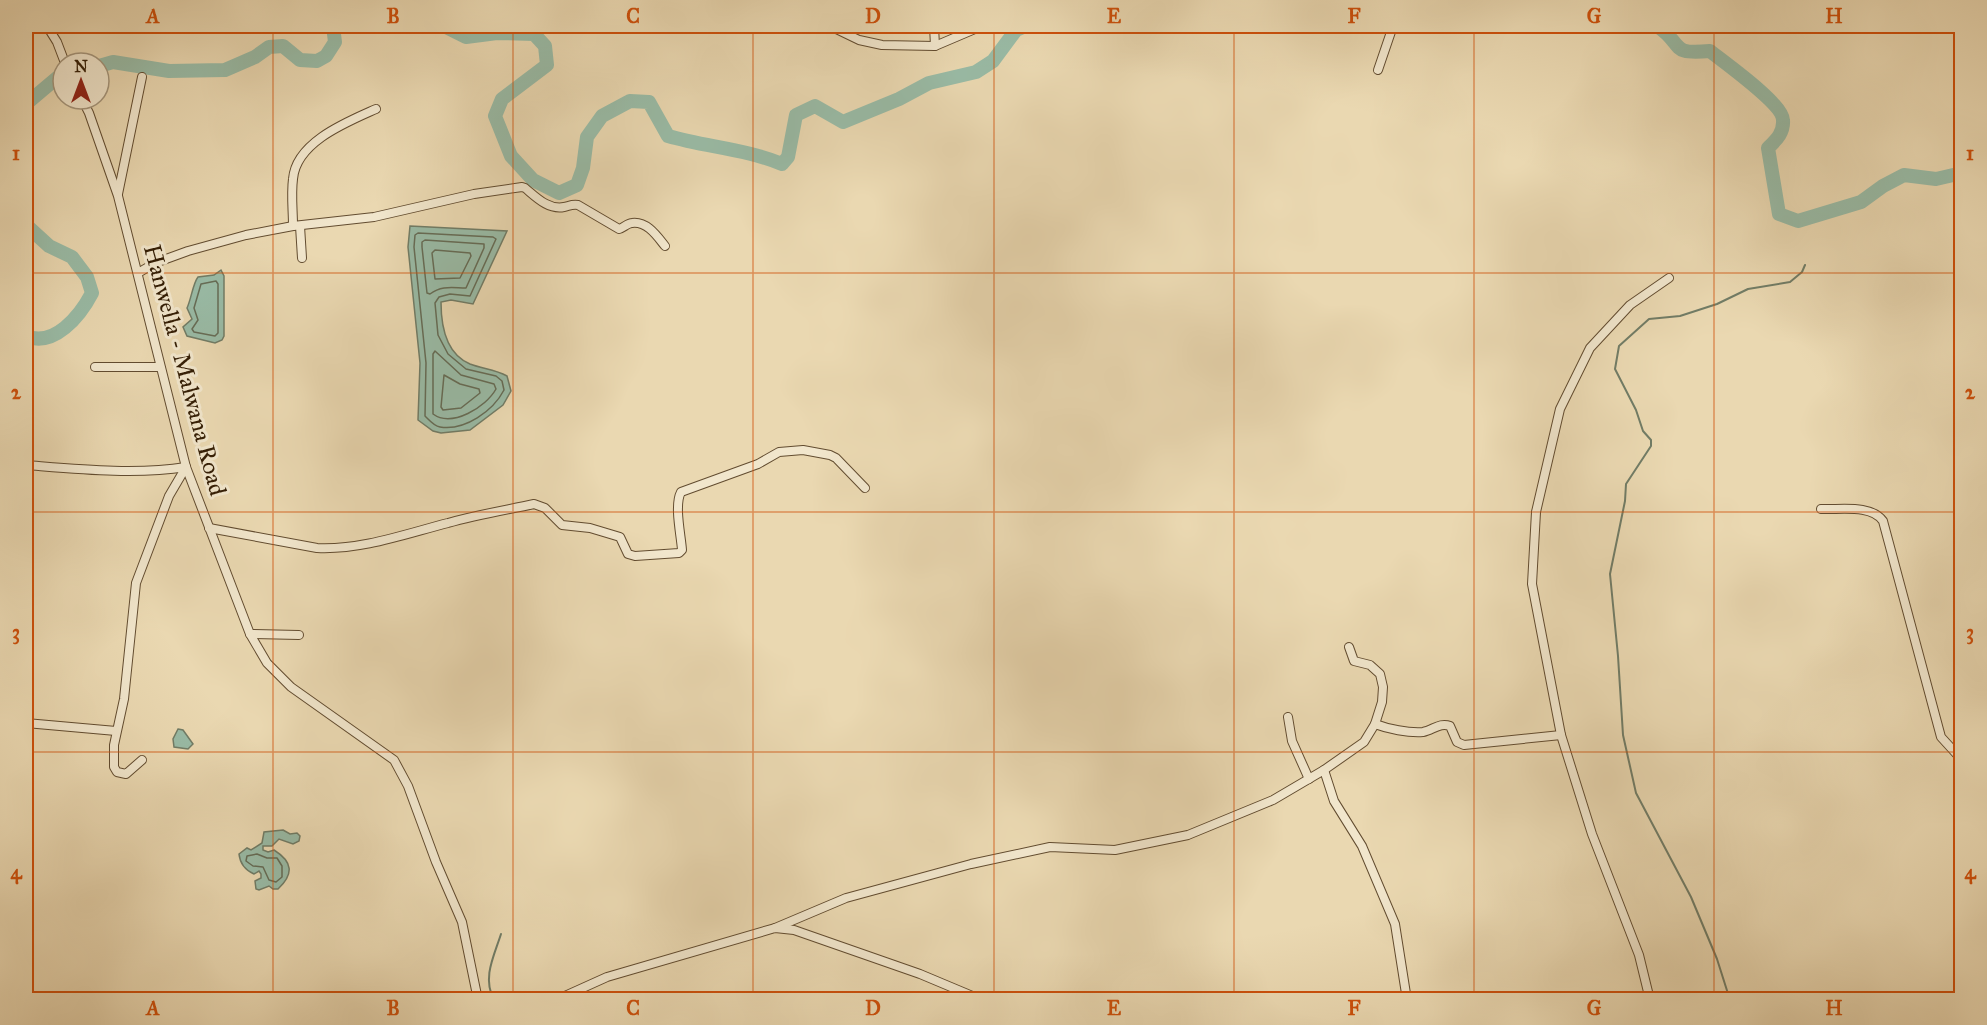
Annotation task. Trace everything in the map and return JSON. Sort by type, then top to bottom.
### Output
[{"type":"street","points":[[47,26],[61,51]]},
{"type":"street","points":[[830,26],[859,40],[882,45],[935,46],[982,26]]},
{"type":"street","points":[[934,26],[935,46]]},
{"type":"street","points":[[1378,70],[1393,26]]},
{"type":"street","points":[[118,195],[142,77]]},
{"type":"street","points":[[302,258],[292,177],[298,162],[316,141],[343,124],[376,109]]},
{"type":"street","name":"Hanwella - Malwana Road","points":[[88,111],[118,195],[186,467],[250,634],[267,663],[291,687],[394,760],[408,786],[436,862],[462,922],[478,999]]},
{"type":"street","points":[[138,273],[155,263],[188,250],[246,235],[297,226],[374,217],[474,194],[522,188],[549,205],[562,207],[578,205],[619,230],[630,223],[640,223],[649,228],[665,246]]},
{"type":"street","points":[[1650,999],[1639,955],[1592,834],[1561,735],[1532,584],[1536,512],[1560,409],[1590,348],[1629,305],[1669,278]]},
{"type":"street","points":[[95,367],[160,367]]},
{"type":"street","points":[[209,528],[317,548],[334,549],[400,537],[449,522],[534,504],[544,508],[562,525],[590,528],[620,537],[628,554],[635,556],[679,553],[682,550],[678,507],[681,492],[758,464],[779,452],[803,450],[830,455],[845,465],[865,488]]},
{"type":"street","points":[[26,465],[87,470],[186,467]]},
{"type":"street","points":[[142,760],[126,774],[117,772],[114,766],[116,730],[124,699],[136,583],[169,496],[186,467]]},
{"type":"street","points":[[1821,509],[1868,511],[1878,514],[1883,521],[1941,737],[1962,760]]},
{"type":"street","points":[[250,634],[299,635]]},
{"type":"street","points":[[556,999],[607,977],[775,928],[846,898],[971,864],[1050,847],[1115,850],[1188,835],[1273,800],[1324,770],[1364,742],[1375,724],[1382,702],[1383,687],[1380,674],[1370,665],[1354,661],[1349,646]]},
{"type":"street","points":[[1288,717],[1292,741],[1309,779]]},
{"type":"street","points":[[26,723],[116,730]]},
{"type":"street","points":[[1375,724],[1386,728],[1422,732],[1444,724],[1450,726],[1457,742],[1464,745],[1561,735]]},
{"type":"street","points":[[1324,770],[1334,801],[1362,846],[1395,924],[1407,999]]},
{"type":"street","points":[[775,928],[794,930],[920,974],[982,999]]},
{"type":"water","points":[[410,226],[507,231],[473,304],[451,300],[441,302],[446,338],[455,353],[470,364],[507,376],[511,391],[503,405],[470,430],[441,433],[433,431],[418,420],[420,363],[408,247]]},
{"type":"water","points":[[221,270],[224,276],[224,336],[222,340],[215,343],[187,336],[183,327],[192,319],[187,308],[196,280],[198,277],[214,275]]},
{"type":"water","points":[[178,729],[183,730],[193,744],[188,749],[174,747],[173,739]]},
{"type":"water","points":[[283,830],[290,834],[297,833],[300,836],[299,841],[293,844],[279,839],[272,846],[263,846],[263,850],[268,852],[274,850],[285,859],[289,868],[287,878],[278,889],[269,886],[256,889],[255,881],[261,878],[261,874],[259,871],[254,874],[246,869],[240,861],[239,854],[247,848],[251,850],[262,843],[264,832]]},
{"type":"waterway","points":[[111,63],[169,71],[225,70],[255,57],[269,47],[283,46],[300,60],[317,61],[326,56],[335,42],[333,26]]},
{"type":"waterway","points":[[444,26],[466,37],[497,33],[534,34],[545,46],[547,65],[502,99],[495,116],[511,156],[533,180],[559,193],[577,185],[583,168],[587,137],[602,116],[630,101],[649,102],[668,136],[754,155],[782,164],[788,157],[796,115],[815,106],[843,122],[899,99],[929,83],[976,72],[993,61],[1016,30],[1025,26]]},
{"type":"waterway","points":[[1657,26],[1682,50],[1710,51],[1764,94],[1780,113],[1783,120],[1782,129],[1768,148],[1779,214],[1798,221],[1861,202],[1883,186],[1904,175],[1936,179],[1962,173]]},
{"type":"waterway","points":[[26,104],[51,83]]},
{"type":"waterway","points":[[26,225],[49,246],[72,257],[87,277],[92,293],[81,311],[56,334],[36,339],[26,336]]},
{"type":"waterway","points":[[1730,1000],[1717,959],[1691,897],[1636,793],[1623,735],[1610,574],[1625,501],[1626,484],[1651,446],[1651,440],[1643,431],[1636,410],[1615,369],[1619,346],[1649,319],[1680,316],[1717,304],[1748,289],[1790,282],[1802,272],[1805,265]]},
{"type":"waterway","points":[[494,1000],[489,975],[501,934]]}]
